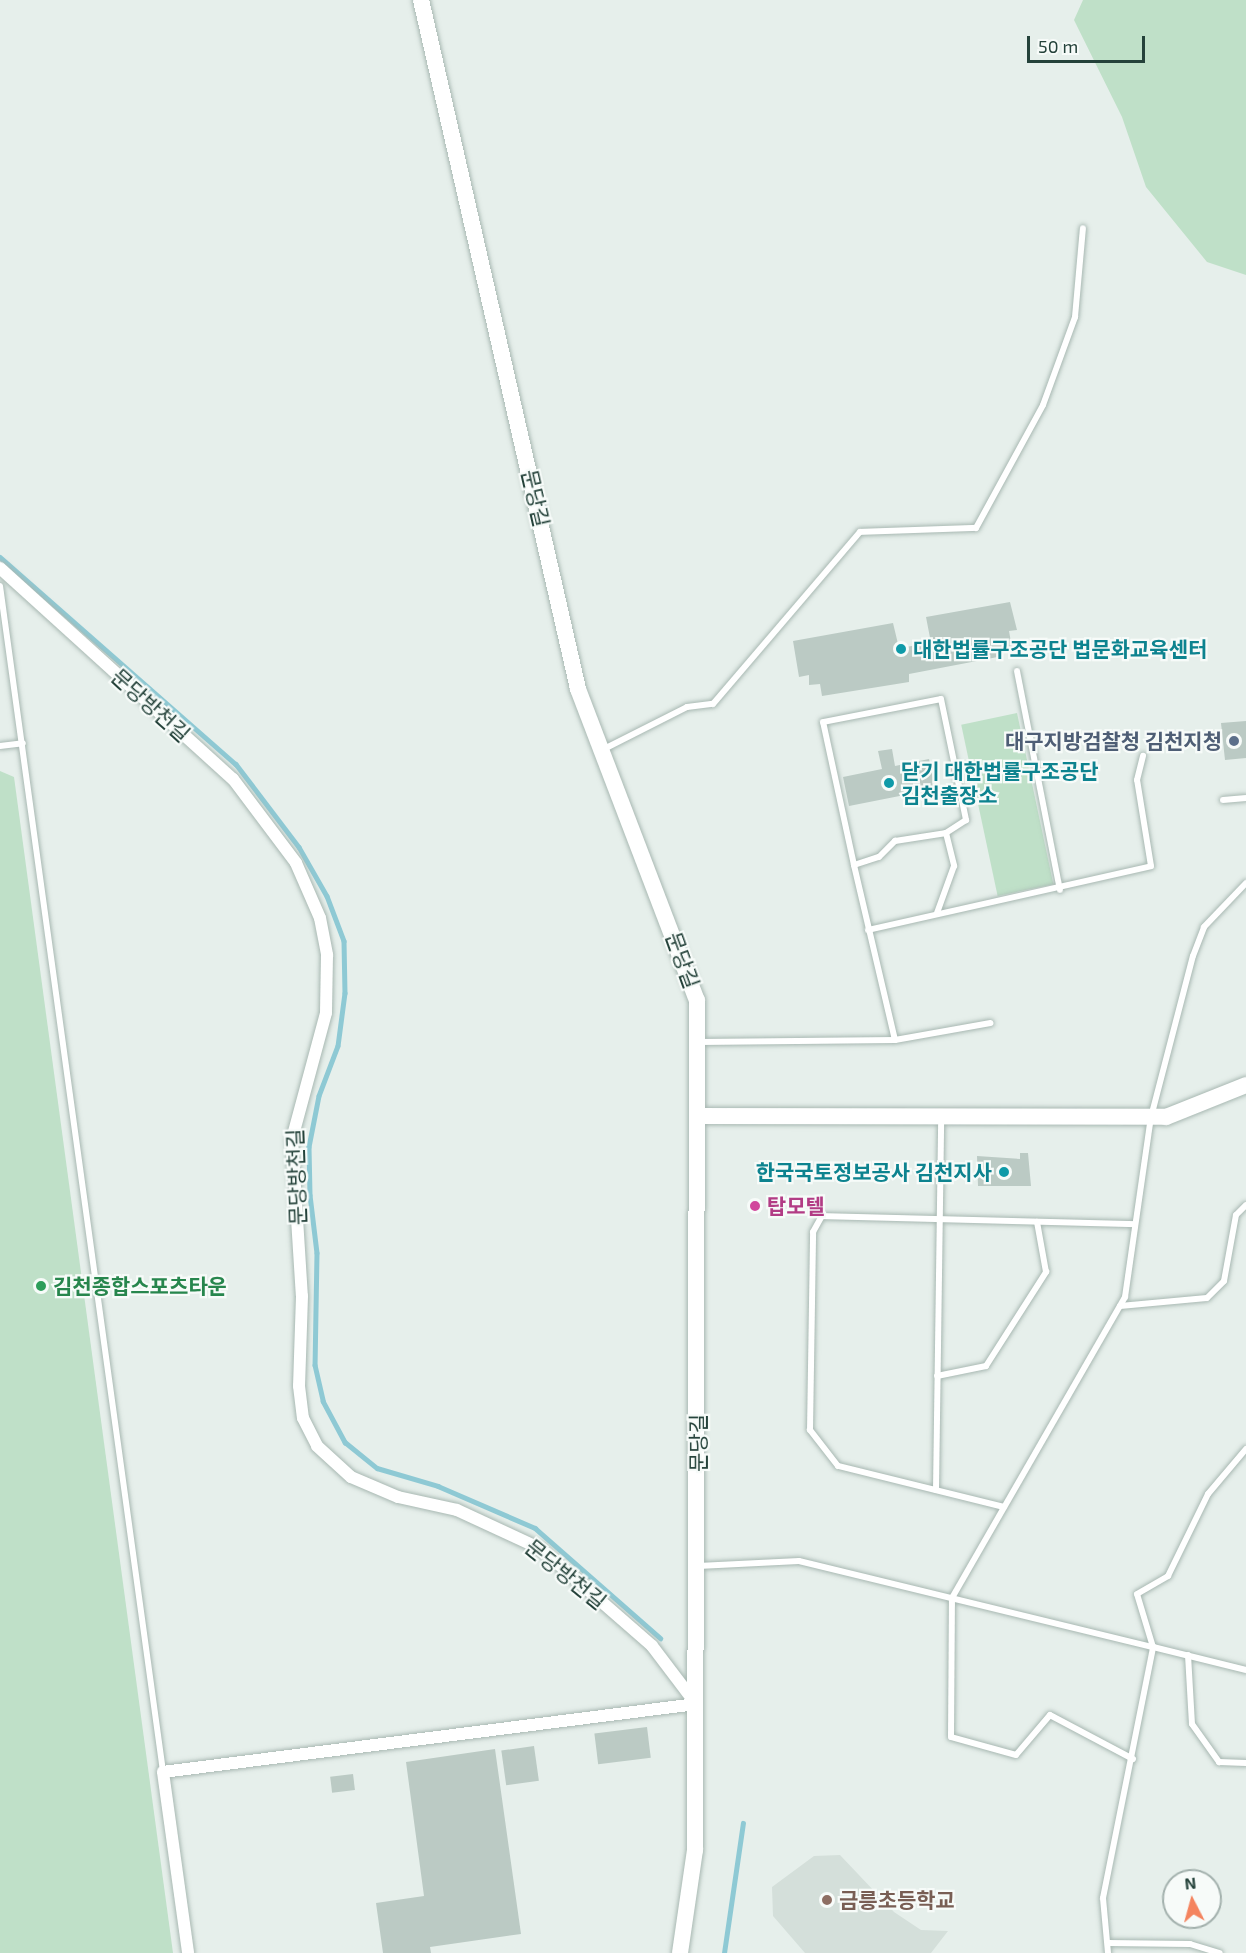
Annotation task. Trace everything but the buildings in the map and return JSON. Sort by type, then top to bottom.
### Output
[{"type":"street","name":"문당길","points":[[421,0],[578,689],[688,970],[697,1000],[700,1116],[695,1850],[680,1953]]},
{"type":"street","name":"문당방천길","points":[[0,568],[233,779],[296,863],[316,907],[327,955],[326,1013],[292,1139],[303,1296],[299,1386],[303,1418],[317,1446],[351,1477],[398,1497],[457,1510],[541,1549],[652,1646],[696,1704]]},
{"type":"street","points":[[700,1116],[1166,1117],[1246,1087]]},
{"type":"street","points":[[188,1953],[164,1772],[696,1704]]},
{"type":"lane","points":[[602,750],[687,707],[713,704],[860,532],[976,528],[1043,405],[1075,317],[1083,228]]},
{"type":"lane","points":[[0,586],[164,1772]]},
{"type":"lane","points":[[1017,671],[1060,890]]},
{"type":"lane","points":[[854,865],[879,856],[895,841],[946,833],[966,820],[941,699],[823,722],[868,930],[895,1040]]},
{"type":"lane","points":[[0,746],[22,743]]},
{"type":"lane","points":[[868,930],[938,913],[1060,890],[1151,866],[1137,780],[1143,756]]},
{"type":"lane","points":[[1223,800],[1246,798]]},
{"type":"lane","points":[[938,913],[954,866],[946,833]]},
{"type":"lane","points":[[1133,1759],[1050,1715],[1016,1755],[951,1737],[952,1598],[1120,1306],[1135,1224],[1150,1117],[1204,927],[1246,883]]},
{"type":"lane","points":[[698,1042],[895,1040],[990,1023]]},
{"type":"lane","points":[[936,1490],[941,1117]]},
{"type":"lane","points":[[1120,1306],[1206,1298],[1224,1281],[1236,1215],[1246,1206]]},
{"type":"lane","points":[[1005,1507],[838,1466],[810,1430],[813,1232],[822,1216],[1135,1224]]},
{"type":"lane","points":[[938,1376],[986,1366],[1046,1272],[1037,1221]]},
{"type":"lane","points":[[1108,1953],[1103,1898],[1133,1759],[1153,1647],[1137,1594],[1168,1576],[1208,1494],[1246,1449]]},
{"type":"lane","points":[[697,1566],[799,1561],[1246,1670]]},
{"type":"lane","points":[[1188,1655],[1192,1724],[1219,1762],[1246,1763]]},
{"type":"lane","points":[[1108,1943],[1190,1944],[1220,1953]]},
{"type":"shaded area","name":"금릉초등학교","points":[[840,1855],[894,1912],[921,1930],[948,1931],[931,1953],[805,1953],[773,1916],[772,1887],[814,1856]]},
{"type":"green space","points":[[1083,0],[1246,0],[1246,275],[1207,262],[1146,187],[1122,117],[1074,20]]},
{"type":"green space","points":[[1017,713],[1053,884],[998,896],[961,725]]},
{"type":"green space","name":"김천종합스포츠타운","points":[[0,771],[14,777],[173,1953],[0,1953]]},
{"type":"waterway","points":[[0,557],[236,764],[299,847],[327,896],[344,941],[345,993],[338,1046],[319,1096],[309,1147],[310,1195],[317,1253],[315,1365],[323,1401],[345,1442],[377,1468],[438,1486],[535,1528],[660,1638]]},
{"type":"waterway","points":[[724,1953],[743,1823]]},
{"type":"place","name":"대한법률구조공단 법문화교육센터","points":[[901,649]]},
{"type":"place","name":"대구지방검찰청 김천지청","points":[[1234,741]]},
{"type":"place","name":"닫기 대한법률구조공단 김천출장소","points":[[889,783]]},
{"type":"place","name":"한국국토정보공사 김천지사","points":[[1004,1172]]},
{"type":"place","name":"탑모텔","points":[[755,1206]]},
{"type":"place","name":"김천종합스포츠타운","points":[[41,1286]]},
{"type":"place","name":"금릉초등학교","points":[[827,1900]]}]
